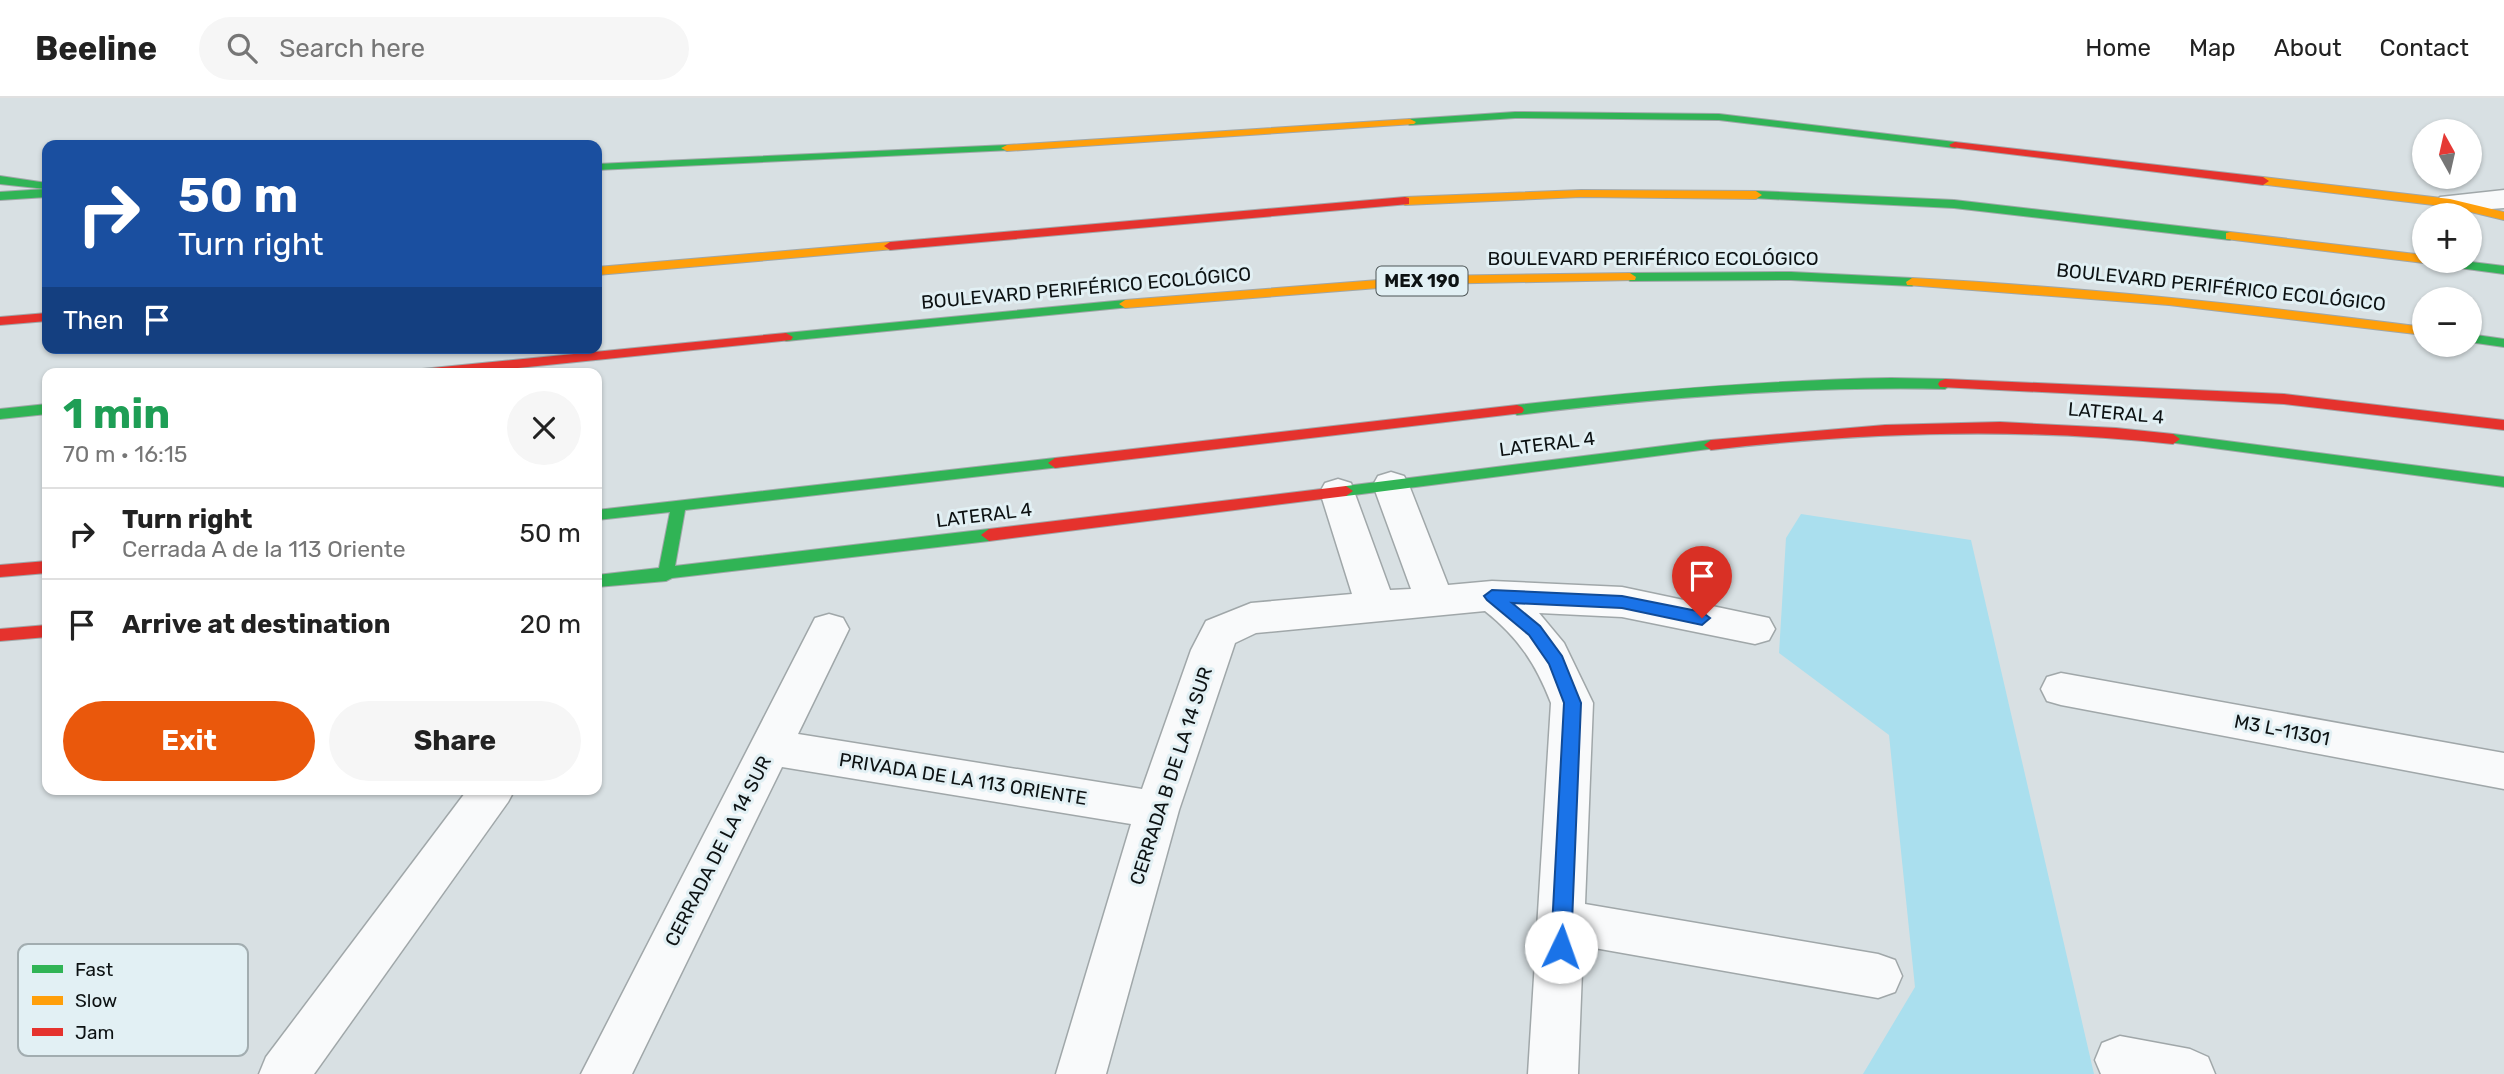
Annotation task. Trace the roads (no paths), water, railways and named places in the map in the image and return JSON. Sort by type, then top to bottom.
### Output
[{"type":"main road","points":[[602,167],[1027,147],[1515,115],[1719,117],[2450,202],[2504,216]]},
{"type":"main road","points":[[0,180],[42,185]]},
{"type":"main road","points":[[602,271],[1450,197],[1629,192],[1787,195],[1954,204],[2412,258]]},
{"type":"main road","points":[[0,196],[42,193]]},
{"type":"main road","points":[[2482,267],[2504,270]]},
{"type":"main road","name":"BOULEVARD PERIFÉRICO ECOLÓGICO","points":[[473,368],[1134,303],[1429,280],[1507,278],[1791,276],[2038,288],[2229,306],[2412,329]]},
{"type":"main road","points":[[0,321],[42,317]]},
{"type":"main road","points":[[2482,340],[2504,343]]},
{"type":"main road","points":[[602,514],[1705,390],[1890,382],[2052,388],[2284,399],[2504,425]]},
{"type":"main road","points":[[0,414],[42,410]]},
{"type":"main road","name":"LATERAL 4","points":[[602,581],[666,575],[1746,441],[1904,428],[1994,427],[2110,431],[2504,482]]},
{"type":"main road","points":[[2444,473],[2488,496]]},
{"type":"main road","points":[[666,575],[678,507]]},
{"type":"main road","points":[[0,571],[42,567]]},
{"type":"main road","points":[[0,635],[42,631]]},
{"type":"street","points":[[2450,202],[2504,198]]},
{"type":"street","points":[[1391,485],[1435,601]]},
{"type":"street","points":[[1338,492],[1376,607]]},
{"type":"street","points":[[1492,596],[1534,631],[1556,661],[1572,703],[1563,921],[1553,1074]]},
{"type":"street","name":"CERRADA B DE LA 14 SUR","points":[[1081,1074],[1157,810],[1211,650],[1220,632],[1251,618],[1492,596],[1622,602],[1755,629]]},
{"type":"street","name":"CERRADA DE LA 14 SUR","points":[[606,1074],[829,629]]},
{"type":"street","name":"M3 L-11301","points":[[2061,689],[2504,771]]},
{"type":"street","name":"PRIVADA DE LA 113 ORIENTE","points":[[770,747],[1157,810]]},
{"type":"street","points":[[284,1074],[489,795]]},
{"type":"street","points":[[1563,921],[1878,976]]},
{"type":"street","points":[[2120,1060],[2190,1074]]}]
